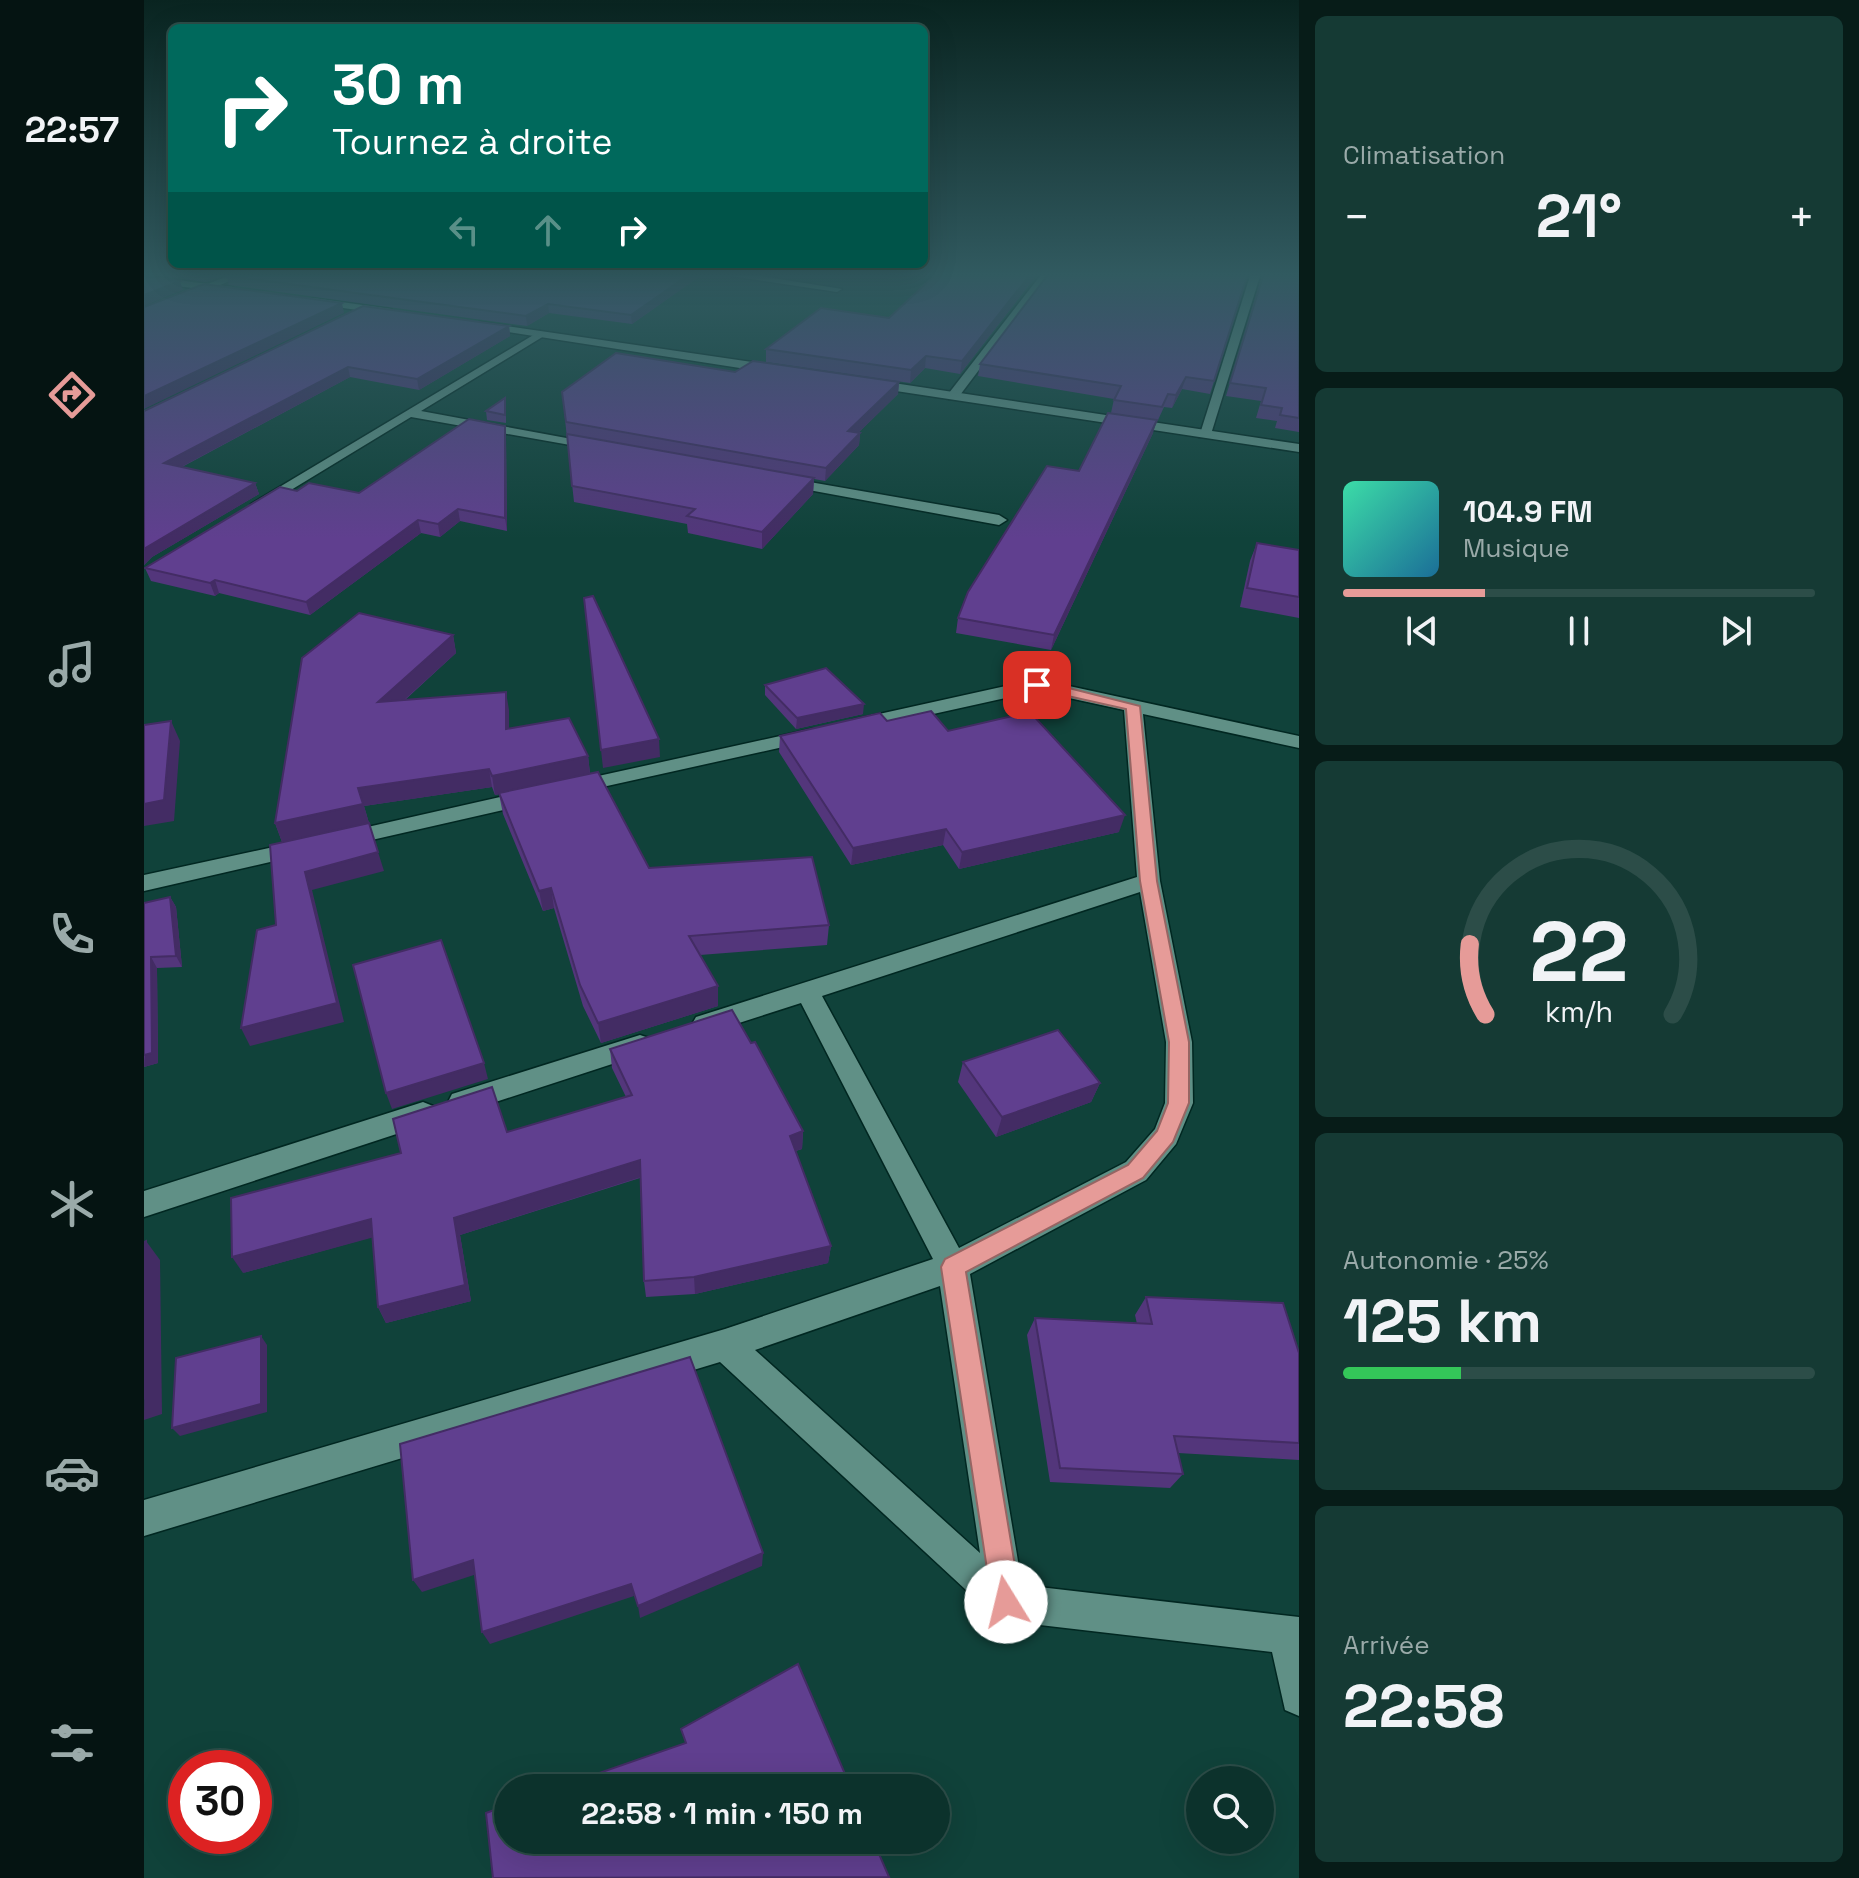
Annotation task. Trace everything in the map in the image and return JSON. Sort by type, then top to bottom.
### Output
[{"type":"street","points":[[239,516],[490,364]]},
{"type":"street","points":[[738,364],[800,373]]},
{"type":"street","points":[[953,396],[978,364]]},
{"type":"street","points":[[1204,434],[1227,364]]},
{"type":"street","points":[[846,380],[1299,448]]},
{"type":"street","points":[[408,413],[610,450]]},
{"type":"street","points":[[766,478],[999,520]]},
{"type":"street","points":[[144,883],[1037,685],[1299,742]]},
{"type":"street","points":[[144,1518],[725,1345],[953,1267],[1136,1171],[1166,1136],[1179,1103],[1179,1042],[1149,881],[1133,706]]},
{"type":"street","points":[[144,1204],[1149,881]]},
{"type":"street","points":[[807,991],[953,1267],[1006,1602]]},
{"type":"street","points":[[725,1345],[1006,1602],[1293,1635],[1299,1696]]},
{"type":"building","points":[[144,364],[213,364],[144,396]]},
{"type":"building","points":[[243,364],[444,364],[417,379],[348,367],[164,463],[255,483],[144,549],[144,411]]},
{"type":"building","points":[[601,364],[683,364],[735,372],[749,364],[771,364],[899,382],[848,431],[860,433],[826,468],[566,422],[562,392]]},
{"type":"building","points":[[867,364],[918,364],[911,370]]},
{"type":"building","points":[[980,364],[1219,364],[1214,381],[1186,377],[1176,395],[1168,394],[1162,407],[1114,400],[1121,386]]},
{"type":"building","points":[[1236,364],[1299,364],[1299,418],[1280,415],[1282,408],[1261,405],[1266,388],[1230,383]]},
{"type":"building","points":[[505,398],[505,415],[486,411]]},
{"type":"building","points":[[1108,413],[1157,420],[1054,635],[958,618],[968,592],[1047,466],[1079,471]]},
{"type":"building","points":[[469,419],[505,426],[505,518],[458,509],[438,524],[418,520],[306,602],[215,580],[210,583],[145,568],[280,487],[297,491],[309,483],[359,493]]},
{"type":"building","points":[[567,434],[814,478],[762,532],[687,516],[695,509],[572,486]]},
{"type":"building","points":[[1257,543],[1299,550],[1299,597],[1247,588]]},
{"type":"building","points":[[593,596],[659,739],[601,750],[584,598]]},
{"type":"building","points":[[359,613],[453,635],[378,702],[506,692],[506,729],[569,718],[588,756],[492,776],[489,769],[358,788],[363,804],[275,823],[302,658]]},
{"type":"building","points":[[826,668],[864,704],[797,718],[765,685]]},
{"type":"building","points":[[931,711],[948,731],[1030,712],[1125,815],[962,852],[946,829],[853,848],[780,736],[880,713],[887,721]]},
{"type":"building","points":[[171,721],[164,800],[144,804],[144,725]]},
{"type":"building","points":[[598,772],[649,868],[812,857],[829,925],[689,936],[718,986],[598,1023],[580,985],[551,888],[539,891],[499,793]]},
{"type":"building","points":[[369,823],[378,852],[305,872],[337,1003],[241,1028],[257,930],[276,925],[270,845]]},
{"type":"building","points":[[170,897],[176,956],[151,957],[152,1053],[144,1055],[144,903]]},
{"type":"building","points":[[441,940],[484,1063],[386,1093],[353,965]]},
{"type":"building","points":[[732,1010],[751,1043],[755,1042],[803,1131],[790,1136],[831,1246],[694,1277],[644,1281],[640,1160],[454,1218],[465,1285],[378,1307],[371,1219],[232,1257],[231,1198],[401,1153],[393,1119],[492,1087],[507,1132],[632,1095],[610,1049]]},
{"type":"building","points":[[1058,1030],[1100,1083],[1002,1117],[963,1062]]},
{"type":"building","points":[[144,1242],[146,1398],[144,1399]]},
{"type":"building","points":[[1146,1297],[1283,1303],[1299,1353],[1299,1443],[1174,1436],[1183,1474],[1060,1468],[1035,1318],[1152,1324]]},
{"type":"building","points":[[261,1336],[261,1404],[172,1428],[176,1358]]},
{"type":"building","points":[[690,1357],[763,1553],[638,1606],[631,1584],[482,1632],[473,1560],[413,1580],[400,1444]]},
{"type":"building","points":[[798,1664],[845,1774],[596,1774],[686,1743],[681,1729]]},
{"type":"building","points":[[494,1810],[494,1854],[879,1854],[889,1877],[493,1878],[486,1813]]},
{"type":"route","points":[[1006,1602],[953,1267],[1136,1171],[1166,1136],[1179,1103],[1179,1042],[1149,881],[1133,706],[1037,685]]}]
